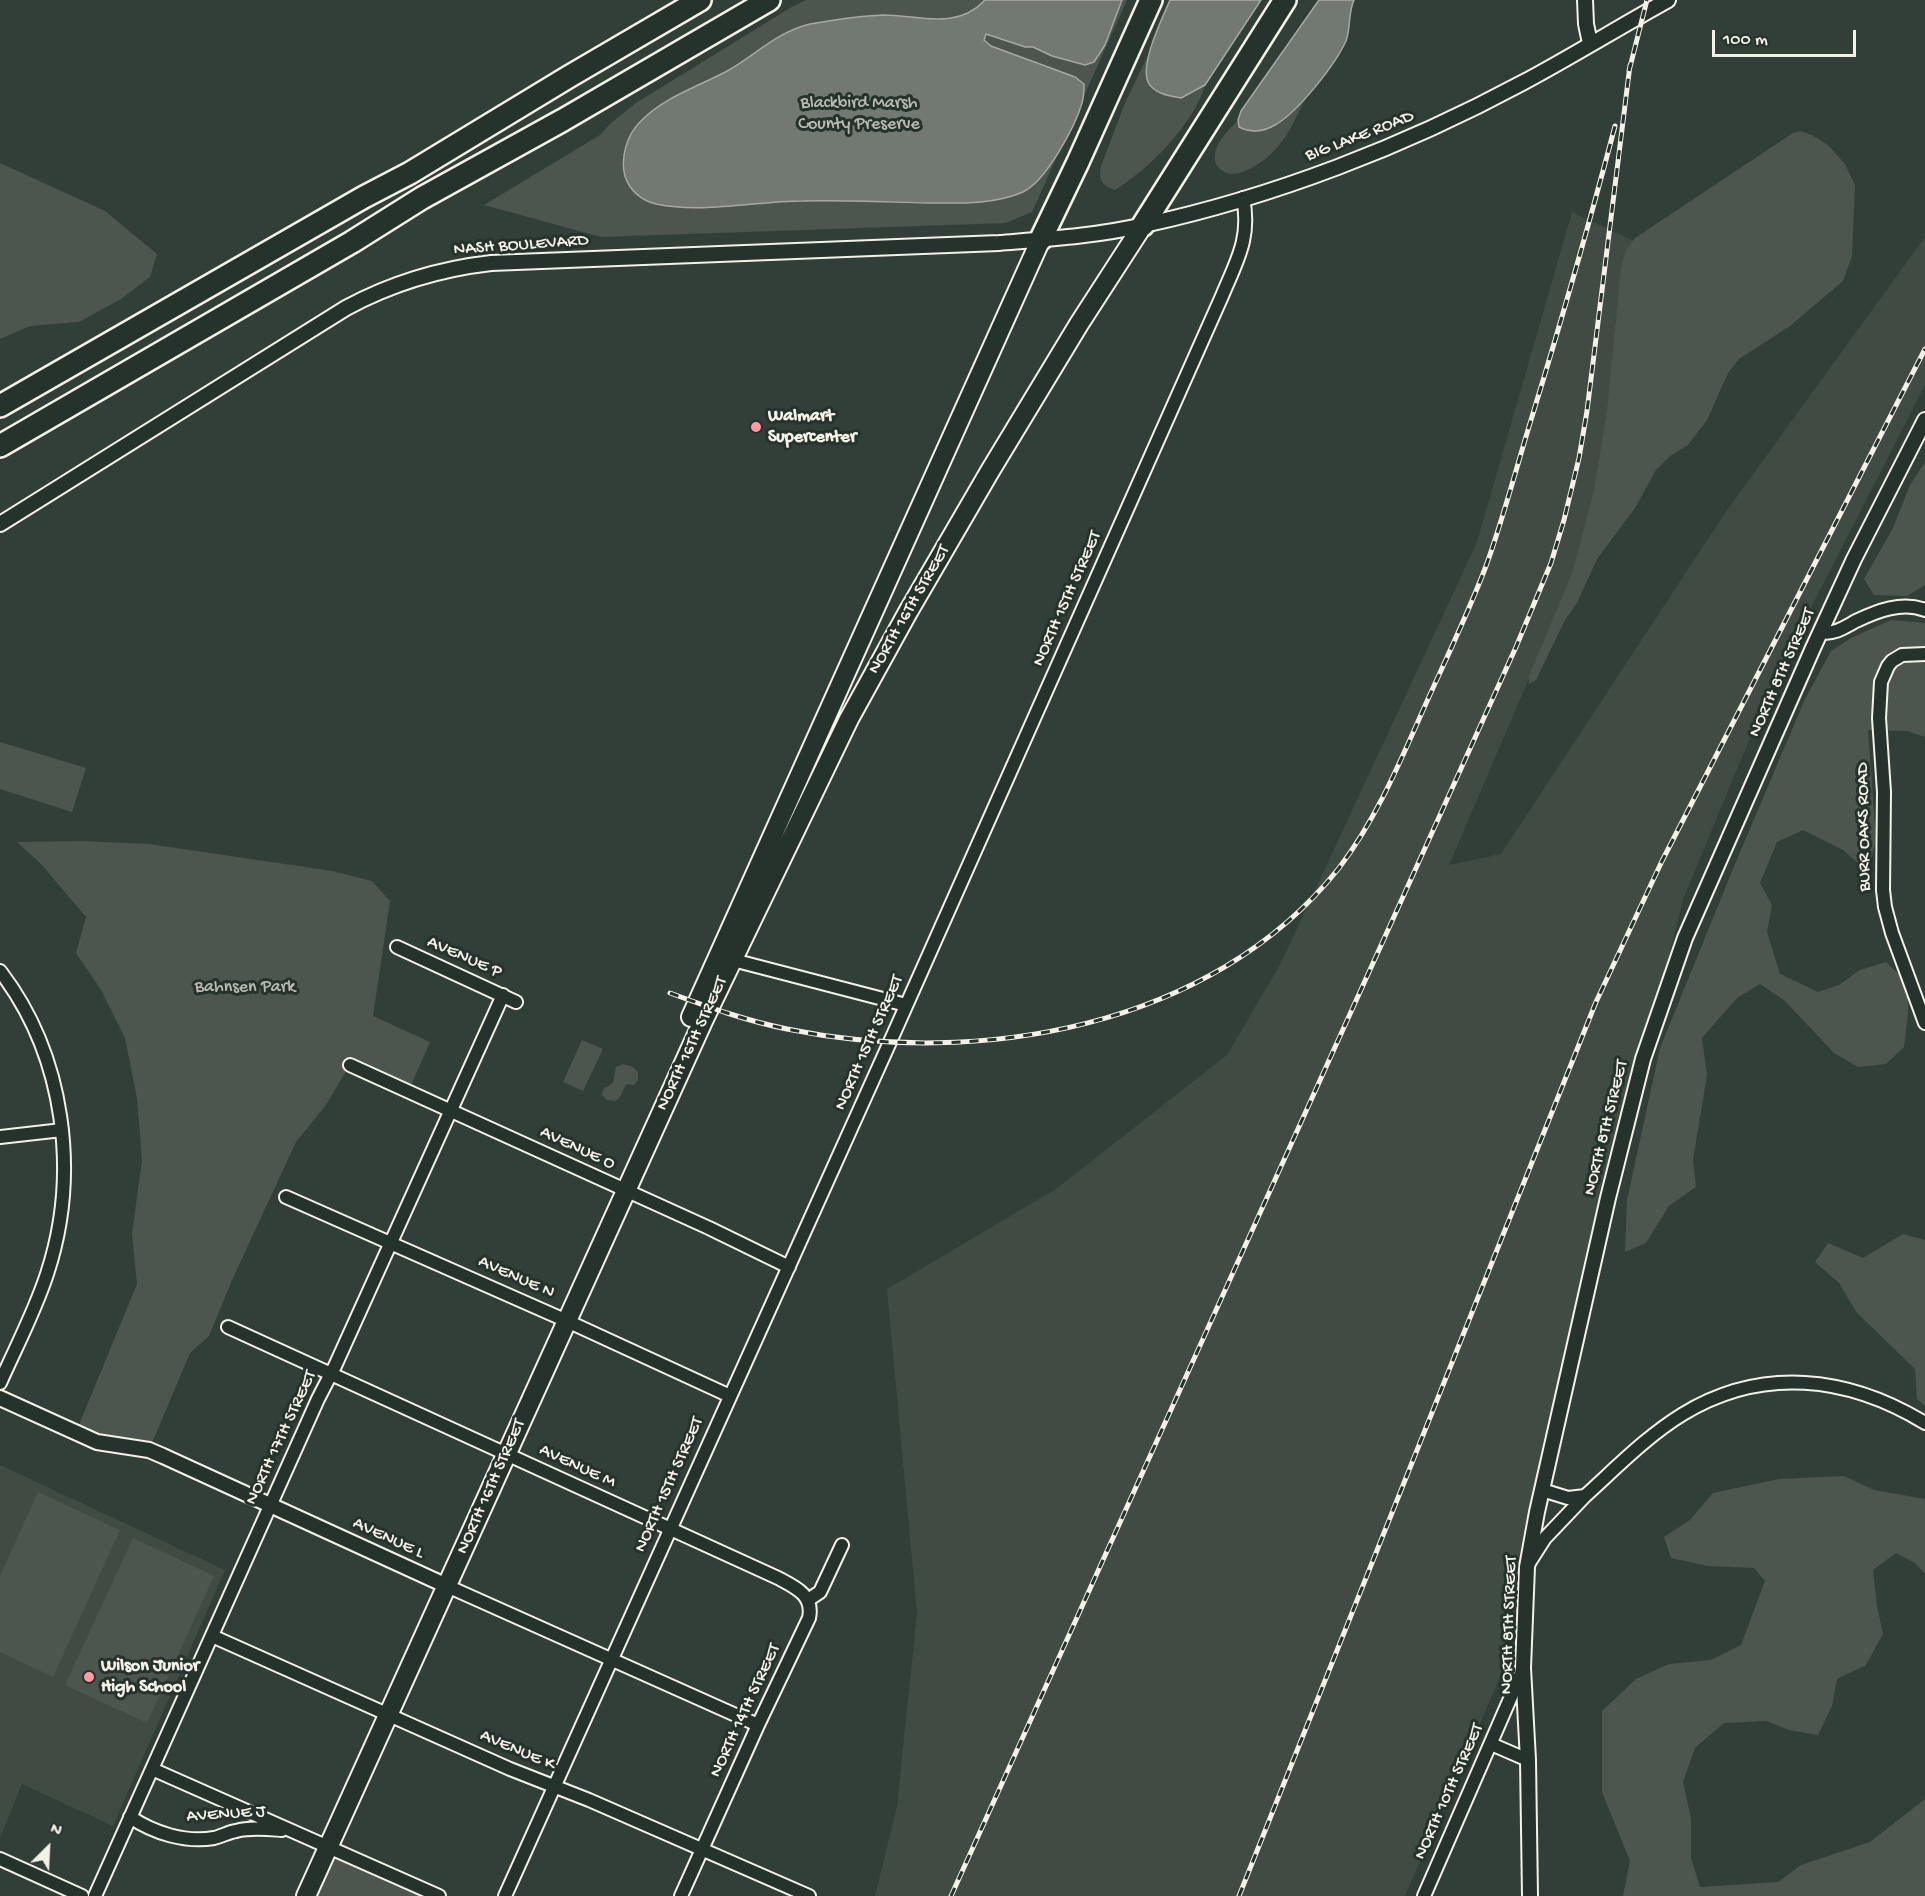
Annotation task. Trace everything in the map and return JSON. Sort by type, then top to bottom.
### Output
[{"type":"highway","points":[[0,406],[363,197],[410,173],[700,0]]},
{"type":"highway","points":[[0,446],[342,248],[422,198],[573,114],[769,0]]},
{"type":"highway","points":[[1041,239],[1150,0]]},
{"type":"highway","points":[[1143,225],[1285,0]]},
{"type":"main road","name":"NORTH 16TH STREET","points":[[620,1188],[849,719],[902,622],[1079,324],[1143,225]]},
{"type":"main road","name":"NORTH 16TH STREET","points":[[306,1896],[323,1845],[620,1188],[1041,239]]},
{"type":"main road","name":"NORTH 16TH STREET","points":[[293,1896],[323,1845]]},
{"type":"street","points":[[1585,0],[1590,43]]},
{"type":"street","name":"BIG LAKE ROAD","points":[[1041,239],[1076,237],[1143,225],[1243,198],[1354,160],[1431,128],[1521,84],[1668,0]]},
{"type":"street","name":"NORTH 15TH STREET","points":[[505,1896],[789,1267],[1238,258],[1247,224],[1243,198]]},
{"type":"street","name":"NASH BOULEVARD","points":[[0,524],[346,308],[387,288],[435,272],[491,263],[910,247],[1041,239]]},
{"type":"street","name":"NORTH 8TH STREET","points":[[1530,1896],[1528,1760],[1523,1668],[1527,1567],[1542,1490],[1608,1198],[1640,1070],[1685,938],[1854,559],[1925,420]]},
{"type":"street","points":[[1821,632],[1831,633],[1869,615],[1900,606],[1925,610]]},
{"type":"street","name":"BURR OAKS ROAD","points":[[1925,654],[1902,656],[1888,666],[1881,682],[1879,718],[1884,792],[1883,890],[1885,907],[1892,933],[1925,1023]]},
{"type":"street","name":"AVENUE P","points":[[397,947],[516,1002]]},
{"type":"street","points":[[733,960],[906,1005]]},
{"type":"street","points":[[0,971],[5,990],[37,1035],[48,1065],[62,1130],[64,1175],[61,1216],[55,1245],[39,1296],[0,1383]]},
{"type":"street","name":"NORTH 17TH STREET","points":[[95,1896],[318,1399],[332,1374],[503,995]]},
{"type":"street","name":"AVENUE O","points":[[350,1065],[789,1267]]},
{"type":"street","points":[[0,1137],[62,1130]]},
{"type":"street","name":"AVENUE N","points":[[286,1197],[561,1318],[730,1396]]},
{"type":"street","name":"AVENUE M","points":[[228,1327],[788,1583],[798,1589],[808,1600]]},
{"type":"street","points":[[1527,1567],[1545,1538],[1585,1496],[1671,1422],[1700,1405],[1739,1389],[1802,1383],[1840,1387],[1883,1400],[1925,1423]]},
{"type":"street","name":"AVENUE L","points":[[0,1398],[97,1442],[134,1447],[163,1456],[441,1584],[758,1725]]},
{"type":"street","points":[[1542,1490],[1569,1498],[1585,1496]]},
{"type":"street","points":[[808,1600],[820,1592],[842,1545]]},
{"type":"street","name":"NORTH 14TH STREET","points":[[681,1896],[809,1618],[808,1600]]},
{"type":"street","name":"AVENUE K","points":[[212,1636],[510,1769],[555,1786],[810,1896]]},
{"type":"street","name":"NORTH 10TH STREET","points":[[1424,1896],[1523,1668]]},
{"type":"street","points":[[1491,1744],[1528,1760]]},
{"type":"street","name":"AVENUE J","points":[[152,1769],[439,1896]]},
{"type":"street","name":"AVENUE J","points":[[130,1817],[165,1834],[190,1839],[214,1838],[238,1830],[273,1829],[292,1832]]},
{"type":"street","points":[[0,1859],[82,1896]]},
{"type":"shaded area","name":"Blackbird Marsh County Preserve","points":[[985,0],[1122,0],[1105,45],[1094,62],[1085,65],[986,34],[984,40],[991,46],[1075,77],[1084,84],[1082,103],[1066,139],[1041,177],[1023,192],[1000,199],[975,202],[803,201],[692,208],[651,203],[637,194],[627,181],[623,162],[626,147],[635,127],[649,113],[671,99],[729,70],[788,32],[810,24],[865,16],[949,18],[974,10]]},
{"type":"shaded area","points":[[1170,0],[1261,0],[1205,85],[1181,98],[1163,94],[1154,89],[1148,82],[1146,74],[1149,53]]},
{"type":"shaded area","points":[[1319,0],[1354,0],[1348,36],[1341,51],[1315,87],[1284,119],[1262,130],[1252,131],[1239,127],[1238,120],[1241,111]]},
{"type":"shaded area","points":[[1572,212],[1638,243],[1597,520],[1449,865],[1501,854],[1725,513],[1925,237],[1925,385],[1774,680],[1684,897],[1540,1457],[1505,1666],[1405,1896],[875,1896],[897,1806],[917,1613],[887,1289],[1056,1189],[1227,1055],[1281,963],[1477,542]]},
{"type":"shaded area","name":"Wilson Junior High School","points":[[0,1465],[225,1570],[113,1826],[22,1784],[0,1838]]},
{"type":"green space","name":"Blackbird Marsh County Preserve","points":[[806,0],[1127,0],[1032,212],[1006,223],[601,237],[484,205],[600,135],[636,103]]},
{"type":"green space","points":[[1150,51],[1146,69],[1149,83],[1191,94],[1205,85],[1191,115],[1169,144],[1142,170],[1115,190],[1102,181],[1101,166],[1125,103]]},
{"type":"green space","points":[[1305,99],[1286,135],[1266,158],[1238,173],[1230,174],[1218,167],[1215,159],[1216,149],[1238,120],[1239,127],[1258,131],[1267,129],[1283,119]]},
{"type":"green space","points":[[1801,131],[1828,145],[1845,164],[1855,185],[1852,256],[1843,281],[1790,326],[1739,359],[1728,373],[1707,420],[1688,445],[1670,456],[1656,470],[1635,508],[1597,559],[1577,603],[1565,620],[1536,680],[1529,684],[1529,676],[1573,571],[1594,490],[1607,411],[1621,269],[1626,250],[1635,238],[1793,133]]},
{"type":"green space","points":[[0,163],[105,211],[157,254],[150,277],[121,299],[79,322],[30,326],[0,339]]},
{"type":"green space","points":[[1925,462],[1925,585],[1907,596],[1874,595],[1864,579],[1893,528],[1910,485]]},
{"type":"green space","points":[[1891,620],[1925,623],[1925,737],[1907,731],[1868,730],[1876,840],[1868,872],[1843,850],[1803,830],[1777,842],[1760,883],[1772,905],[1767,932],[1780,974],[1818,992],[1839,985],[1860,970],[1886,962],[1908,983],[1908,1013],[1904,1047],[1886,1064],[1858,1067],[1834,1053],[1785,1001],[1760,984],[1737,998],[1702,1038],[1707,1075],[1693,1160],[1696,1187],[1669,1206],[1646,1243],[1625,1252],[1627,1200],[1660,1048],[1735,864],[1805,699],[1831,651],[1851,638]]},
{"type":"green space","points":[[0,742],[86,768],[72,812],[0,789]]},
{"type":"green space","name":"Bahnsen Park","points":[[82,841],[149,844],[332,871],[372,881],[390,901],[373,1016],[430,1042],[408,1092],[349,1066],[326,1105],[296,1142],[233,1278],[209,1336],[190,1353],[149,1450],[76,1432],[137,1284],[132,1234],[142,1160],[137,1098],[125,1038],[101,990],[76,953],[86,917],[41,864],[17,842]]},
{"type":"green space","points":[[582,1040],[603,1049],[583,1091],[563,1082]]},
{"type":"green space","points":[[623,1064],[633,1067],[638,1072],[638,1080],[634,1085],[627,1084],[616,1101],[607,1100],[602,1095],[603,1090],[613,1083],[616,1067]]},
{"type":"green space","points":[[1903,1234],[1925,1240],[1925,1406],[1917,1399],[1915,1369],[1857,1313],[1839,1283],[1815,1262],[1828,1243],[1863,1258]]},
{"type":"green space","points":[[1844,1476],[1874,1490],[1925,1499],[1925,1574],[1915,1563],[1896,1553],[1873,1570],[1883,1634],[1866,1665],[1837,1679],[1832,1706],[1818,1735],[1789,1730],[1766,1721],[1724,1723],[1695,1748],[1683,1782],[1691,1819],[1691,1858],[1700,1887],[1778,1882],[1801,1865],[1870,1842],[1925,1799],[1925,1896],[1623,1896],[1630,1861],[1602,1792],[1602,1711],[1636,1679],[1669,1664],[1711,1660],[1741,1645],[1765,1581],[1754,1568],[1708,1566],[1671,1558],[1664,1537],[1690,1520],[1713,1493],[1779,1479]]},
{"type":"green space","points":[[38,1492],[120,1530],[53,1677],[0,1652],[0,1576]]},
{"type":"green space","points":[[133,1538],[214,1576],[147,1723],[65,1685]]},
{"type":"green space","points":[[328,1848],[439,1896],[307,1896]]},
{"type":"railway","points":[[1629,71],[1647,0]]},
{"type":"railway","points":[[951,1896],[1516,647],[1551,563],[1579,458],[1587,411],[1630,65]]},
{"type":"railway","points":[[670,993],[772,1026],[860,1040],[936,1043],[1012,1037],[1087,1023],[1159,1000],[1226,966],[1287,922],[1339,868],[1366,828],[1399,765],[1473,600],[1504,512],[1615,126]]},
{"type":"railway","points":[[1239,1896],[1596,1002],[1662,861],[1925,349]]},
{"type":"place","name":"Walmart Supercenter","points":[[756,427]]},
{"type":"place","name":"Wilson Junior High School","points":[[89,1677]]}]
